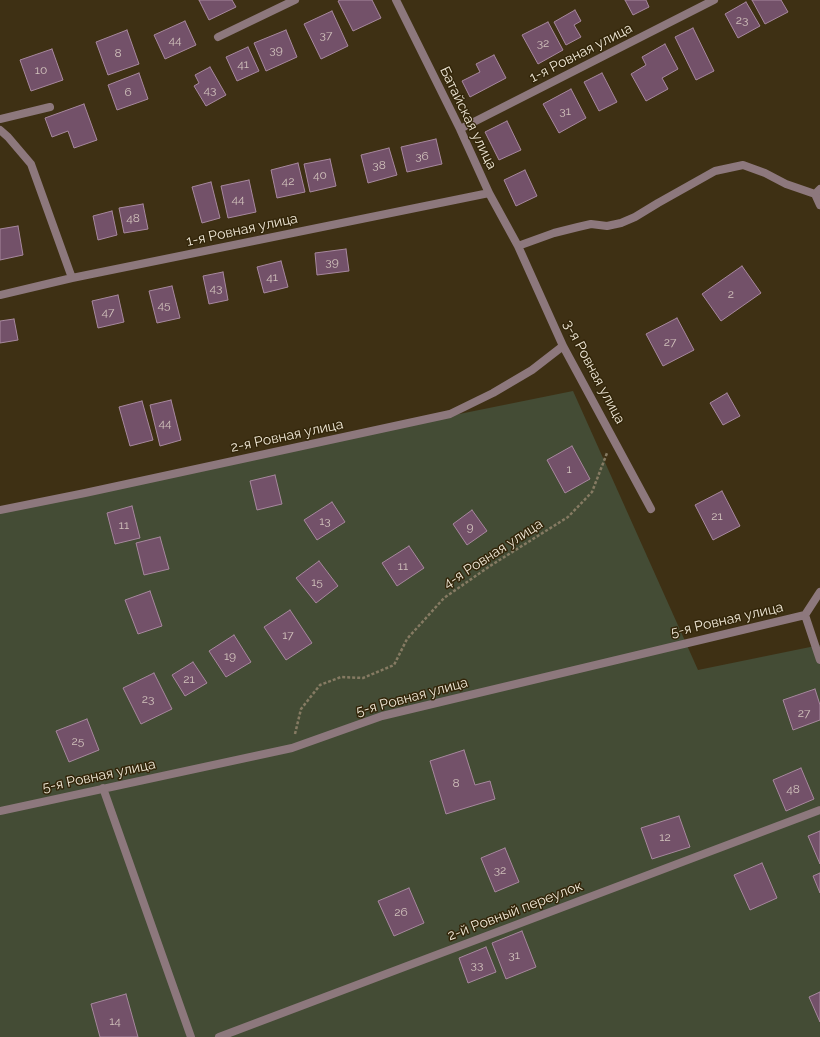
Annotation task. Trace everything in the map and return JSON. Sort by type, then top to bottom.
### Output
[{"type":"street","points":[[218,37],[295,0]]},
{"type":"street","name":"Батайская улица","points":[[396,0],[460,129],[489,193],[518,246]]},
{"type":"street","name":"1-я Ровная улица","points":[[460,129],[714,0]]},
{"type":"street","points":[[0,119],[50,107]]},
{"type":"street","points":[[0,130],[31,164],[72,278]]},
{"type":"street","points":[[518,246],[554,233],[578,227],[591,224],[607,226],[628,220],[714,171],[743,165],[765,173],[786,184],[817,191],[820,205]]},
{"type":"street","name":"1-я Ровная улица","points":[[0,295],[72,278],[489,193]]},
{"type":"street","name":"3-я Ровная улица","points":[[518,246],[563,346],[651,509]]},
{"type":"street","name":"2-я Ровная улица","points":[[0,510],[450,414],[493,393],[532,370],[563,346]]},
{"type":"street","name":"5-я Ровная улица","points":[[0,811],[292,748],[382,716],[805,614],[820,592]]},
{"type":"street","points":[[805,614],[820,660]]},
{"type":"street","points":[[103,788],[191,1037]]},
{"type":"street","name":"2-й Ровный переулок","points":[[219,1037],[820,810]]},
{"type":"path","name":"4-я Ровная улица","points":[[292,748],[301,709],[320,685],[341,677],[363,678],[394,665],[406,639],[444,598],[490,566],[568,518],[592,492],[612,436]]},
{"type":"green space","points":[[573,391],[698,670],[820,645],[820,1037],[0,1037],[0,507]]},
{"type":"building","points":[[199,0],[232,0],[236,7],[209,20]]},
{"type":"building","points":[[372,0],[381,18],[353,31],[338,1]]},
{"type":"building","points":[[625,0],[646,0],[649,7],[633,15]]},
{"type":"building","points":[[752,0],[781,0],[788,12],[765,24]]},
{"type":"building","points":[[746,2],[760,26],[738,38],[725,14]]},
{"type":"building","points":[[575,10],[581,21],[574,25],[581,37],[566,45],[554,22]]},
{"type":"building","points":[[332,11],[348,46],[321,59],[304,24]]},
{"type":"building","points":[[185,21],[196,45],[165,59],[154,35]]},
{"type":"building","points":[[548,22],[563,50],[538,64],[522,35]]},
{"type":"building","points":[[693,28],[714,71],[696,80],[675,37]]},
{"type":"building","points":[[127,30],[139,64],[108,75],[96,42]]},
{"type":"building","points":[[286,30],[297,57],[266,71],[254,43]]},
{"type":"building","points":[[665,44],[678,69],[662,78],[668,89],[646,101],[631,74],[646,65],[642,57]]},
{"type":"building","points":[[248,47],[259,71],[237,81],[226,57]]},
{"type":"building","points":[[52,49],[63,80],[31,91],[20,60]]},
{"type":"building","points":[[494,55],[506,78],[470,97],[462,81],[480,72],[476,64]]},
{"type":"building","points":[[210,67],[226,95],[206,106],[194,86],[199,83],[195,75]]},
{"type":"building","points":[[139,73],[148,99],[117,110],[108,85]]},
{"type":"building","points":[[602,73],[617,102],[599,111],[584,82]]},
{"type":"building","points":[[571,89],[586,118],[559,133],[543,104]]},
{"type":"building","points":[[84,104],[97,140],[74,148],[68,131],[52,137],[45,118]]},
{"type":"building","points":[[507,121],[521,150],[499,160],[485,132]]},
{"type":"building","points":[[436,139],[442,164],[407,172],[401,147]]},
{"type":"building","points":[[389,148],[397,175],[368,183],[361,155]]},
{"type":"building","points":[[330,159],[336,186],[310,192],[304,164]]},
{"type":"building","points":[[298,163],[305,192],[277,198],[271,170]]},
{"type":"building","points":[[525,170],[537,196],[516,206],[504,180]]},
{"type":"building","points":[[249,180],[256,212],[228,218],[221,186]]},
{"type":"building","points":[[211,182],[220,218],[202,223],[192,187]]},
{"type":"building","points":[[143,204],[148,229],[124,233],[119,208]]},
{"type":"building","points":[[112,211],[117,235],[98,240],[93,216]]},
{"type":"building","points":[[18,226],[23,255],[0,260],[0,229]]},
{"type":"building","points":[[346,249],[349,271],[317,275],[315,253]]},
{"type":"building","points":[[281,261],[288,287],[264,293],[257,267]]},
{"type":"building","points":[[742,266],[761,293],[721,321],[702,294]]},
{"type":"building","points":[[223,272],[228,300],[209,304],[203,276]]},
{"type":"building","points":[[172,286],[180,318],[157,323],[149,291]]},
{"type":"building","points":[[118,295],[124,322],[98,328],[92,301]]},
{"type":"building","points":[[677,318],[694,350],[663,366],[646,334]]},
{"type":"building","points":[[14,319],[18,340],[0,343],[0,321]]},
{"type":"building","points":[[727,393],[740,416],[723,425],[710,403]]},
{"type":"building","points":[[171,400],[181,440],[160,446],[150,405]]},
{"type":"building","points":[[142,401],[153,440],[130,446],[119,407]]},
{"type":"building","points":[[572,446],[590,479],[565,493],[547,460]]},
{"type":"building","points":[[275,475],[282,504],[257,510],[250,481]]},
{"type":"building","points":[[722,491],[740,526],[713,540],[695,505]]},
{"type":"building","points":[[332,502],[345,522],[317,540],[304,520]]},
{"type":"building","points":[[132,506],[140,538],[115,544],[107,513]]},
{"type":"building","points":[[472,510],[487,531],[467,545],[453,524]]},
{"type":"building","points":[[160,537],[169,569],[144,575],[136,543]]},
{"type":"building","points":[[409,546],[424,568],[397,586],[382,563]]},
{"type":"building","points":[[319,561],[338,586],[316,603],[296,578]]},
{"type":"building","points":[[150,591],[162,626],[138,634],[125,600]]},
{"type":"building","points":[[290,610],[312,643],[286,660],[264,627]]},
{"type":"building","points":[[234,635],[251,662],[226,677],[209,651]]},
{"type":"building","points":[[193,662],[207,683],[185,696],[172,675]]},
{"type":"building","points":[[154,673],[172,709],[141,724],[123,688]]},
{"type":"building","points":[[815,689],[820,705],[820,720],[793,730],[783,700]]},
{"type":"building","points":[[87,719],[99,750],[69,762],[56,731]]},
{"type":"building","points":[[464,750],[475,785],[490,781],[495,799],[446,814],[430,761]]},
{"type":"building","points":[[801,768],[814,799],[786,811],[773,780]]},
{"type":"building","points":[[679,816],[690,847],[652,859],[641,828]]},
{"type":"building","points":[[820,831],[820,864],[808,836]]},
{"type":"building","points":[[505,848],[519,882],[495,892],[481,858]]},
{"type":"building","points":[[762,863],[777,898],[750,910],[734,875]]},
{"type":"building","points":[[820,873],[820,893],[813,876]]},
{"type":"building","points":[[409,888],[424,923],[394,936],[378,901]]},
{"type":"building","points":[[522,931],[536,967],[506,979],[492,943]]},
{"type":"building","points":[[486,947],[496,972],[468,983],[459,958]]},
{"type":"building","points":[[820,992],[820,1022],[809,997]]},
{"type":"building","points":[[126,994],[138,1037],[100,1037],[91,1004]]}]
